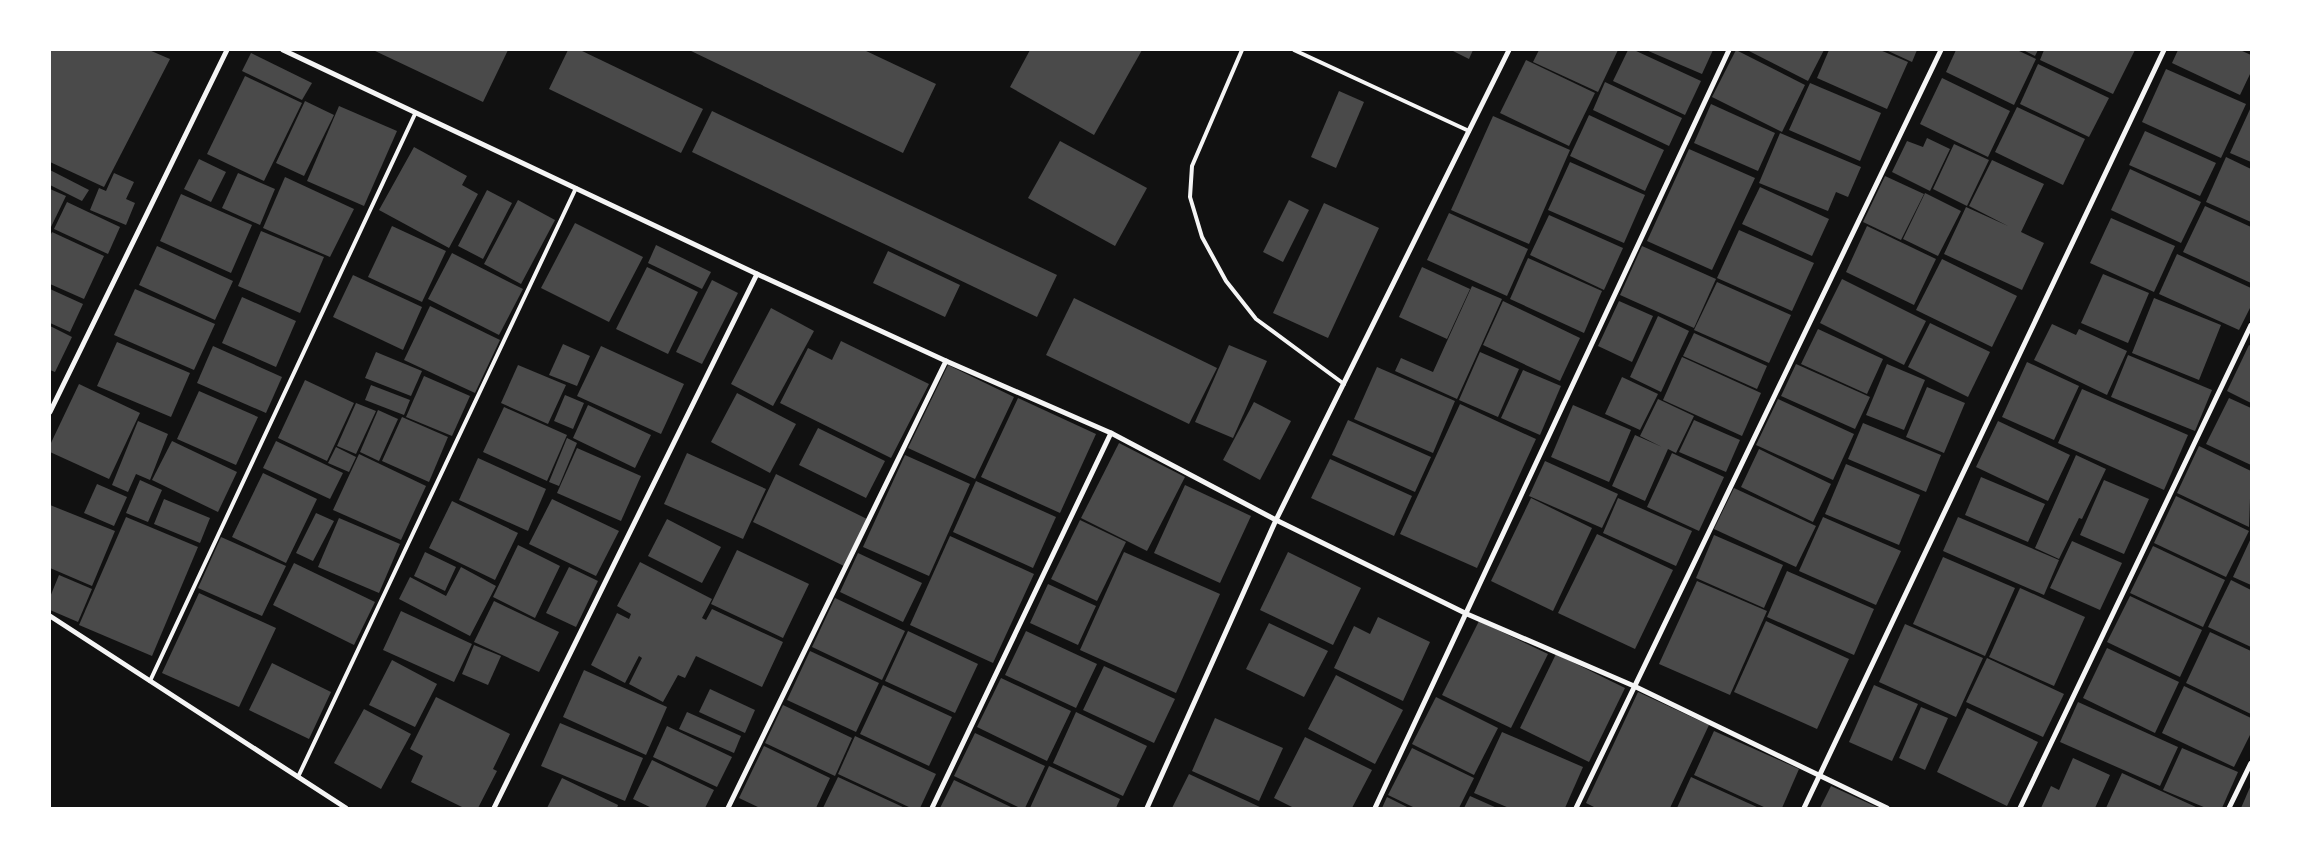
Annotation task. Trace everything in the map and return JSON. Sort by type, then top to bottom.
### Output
[{"type":"street","points":[[50,412],[227,50]]},
{"type":"street","points":[[283,50],[756,274],[946,361],[1111,433],[1276,520],[1467,614],[1634,686],[1887,808]]},
{"type":"street","points":[[1147,808],[1276,520],[1509,50]]},
{"type":"street","points":[[1375,808],[1728,50]]},
{"type":"street","points":[[1576,808],[1941,50]]},
{"type":"street","points":[[1804,808],[2164,50]]},
{"type":"street","points":[[494,808],[756,274]]},
{"type":"street","points":[[2020,808],[2251,325]]},
{"type":"street","points":[[728,808],[946,361]]},
{"type":"street","points":[[932,808],[1111,433]]},
{"type":"street","points":[[50,616],[346,808]]},
{"type":"street","points":[[2230,808],[2251,763]]},
{"type":"lane","points":[[1242,50],[1192,166],[1190,197],[1202,238],[1226,281],[1256,319],[1344,384]]},
{"type":"lane","points":[[1294,50],[1469,131]]},
{"type":"lane","points":[[150,681],[415,114]]},
{"type":"lane","points":[[298,777],[576,188]]},
{"type":"building","points":[[50,50],[149,50],[170,59],[104,187],[50,162]]},
{"type":"building","points":[[373,50],[508,50],[483,102]]},
{"type":"building","points":[[568,50],[580,50],[703,109],[681,153],[549,89]]},
{"type":"building","points":[[689,50],[864,50],[936,84],[903,153]]},
{"type":"building","points":[[1030,50],[1142,50],[1094,135],[1010,87]]},
{"type":"building","points":[[1451,50],[1473,50],[1469,59]]},
{"type":"building","points":[[1539,50],[1618,50],[1598,92],[1533,62]]},
{"type":"building","points":[[1628,50],[1634,50],[1701,81],[1685,115],[1613,81]]},
{"type":"building","points":[[1646,50],[1713,50],[1702,74]]},
{"type":"building","points":[[1736,50],[1805,85],[1782,132],[1712,97]]},
{"type":"building","points":[[1747,50],[1824,50],[1808,81]]},
{"type":"building","points":[[1829,50],[1880,50],[1908,62],[1887,109],[1817,78]]},
{"type":"building","points":[[1886,50],[1917,50],[1912,62]]},
{"type":"building","points":[[1956,50],[2017,50],[2036,59],[2014,105],[1946,72]]},
{"type":"building","points":[[2023,50],[2038,50],[2035,56]]},
{"type":"building","points":[[2044,50],[2135,50],[2113,94],[2040,60]]},
{"type":"building","points":[[2178,50],[2240,50],[2251,55],[2251,72],[2240,95],[2172,63]]},
{"type":"building","points":[[251,53],[312,83],[302,100],[242,71]]},
{"type":"building","points":[[1526,60],[1595,93],[1569,146],[1500,113]]},
{"type":"building","points":[[2038,64],[2109,98],[2089,137],[2020,104]]},
{"type":"building","points":[[2166,69],[2246,104],[2221,158],[2142,122]]},
{"type":"building","points":[[245,76],[302,103],[264,181],[207,154]]},
{"type":"building","points":[[1942,78],[2010,111],[1988,157],[1920,124]]},
{"type":"building","points":[[1605,82],[1682,118],[1669,146],[1593,110]]},
{"type":"building","points":[[1810,83],[1881,113],[1860,161],[1789,130]]},
{"type":"building","points":[[1339,91],[1364,102],[1336,168],[1311,157]]},
{"type":"building","points":[[305,101],[334,115],[304,176],[276,163]]},
{"type":"building","points":[[1711,104],[1775,133],[1758,171],[1694,143]]},
{"type":"building","points":[[339,106],[397,131],[364,206],[307,181]]},
{"type":"building","points":[[2017,107],[2085,139],[2063,185],[1995,152]]},
{"type":"building","points":[[2251,107],[2251,162],[2230,153]]},
{"type":"building","points":[[712,111],[1057,275],[1037,317],[692,152]]},
{"type":"building","points":[[1589,115],[1664,150],[1645,191],[1570,156]]},
{"type":"building","points":[[1493,116],[1570,150],[1529,244],[1451,210]]},
{"type":"building","points":[[2145,131],[2216,163],[2200,196],[2129,165]]},
{"type":"building","points":[[1780,133],[1861,167],[1848,197],[1836,192],[1828,211],[1759,183]]},
{"type":"building","points":[[1927,138],[1950,149],[1930,191],[1892,172],[1907,141],[1923,147]]},
{"type":"building","points":[[1060,141],[1147,188],[1115,246],[1028,198]]},
{"type":"building","points":[[1954,144],[1989,160],[1967,206],[1933,189]]},
{"type":"building","points":[[414,147],[467,176],[462,185],[478,194],[449,248],[379,210]]},
{"type":"building","points":[[1689,149],[1755,178],[1712,270],[1647,241]]},
{"type":"building","points":[[2226,157],[2251,169],[2251,222],[2206,202]]},
{"type":"building","points":[[199,159],[226,172],[211,202],[184,189]]},
{"type":"building","points":[[1992,160],[2044,184],[2021,232],[2044,243],[2022,290],[1944,254],[1966,207],[2008,226],[1969,206]]},
{"type":"building","points":[[1570,162],[1645,195],[1624,243],[1548,210]]},
{"type":"building","points":[[2130,169],[2201,202],[2181,243],[2111,210]]},
{"type":"building","points":[[50,170],[89,190],[82,201],[50,185]]},
{"type":"building","points":[[114,173],[134,182],[126,199],[135,203],[126,225],[90,210],[99,188],[106,191]]},
{"type":"building","points":[[238,173],[275,189],[260,225],[222,208]]},
{"type":"building","points":[[1885,176],[1924,194],[1901,240],[1863,222]]},
{"type":"building","points":[[285,177],[354,209],[330,257],[263,228]]},
{"type":"building","points":[[1760,187],[1829,219],[1812,256],[1742,224]]},
{"type":"building","points":[[50,189],[66,196],[50,229]]},
{"type":"building","points":[[487,190],[512,203],[483,259],[458,246]]},
{"type":"building","points":[[1925,193],[1961,211],[1938,256],[1903,239]]},
{"type":"building","points":[[181,194],[252,225],[231,273],[160,241]]},
{"type":"building","points":[[518,200],[555,220],[521,284],[484,264]]},
{"type":"building","points":[[1289,200],[1309,210],[1283,262],[1263,252]]},
{"type":"building","points":[[67,202],[120,227],[108,254],[54,229]]},
{"type":"building","points":[[1324,203],[1379,228],[1328,338],[1273,313]]},
{"type":"building","points":[[2205,206],[2251,227],[2251,283],[2183,252]]},
{"type":"building","points":[[1449,213],[1528,249],[1507,296],[1427,260]]},
{"type":"building","points":[[1549,215],[1623,248],[1604,290],[1530,255]]},
{"type":"building","points":[[2111,218],[2175,246],[2154,292],[2090,263]]},
{"type":"building","points":[[575,223],[643,257],[609,322],[541,288]]},
{"type":"building","points":[[392,226],[446,251],[422,302],[368,277]]},
{"type":"building","points":[[1867,226],[1936,259],[1914,305],[1846,272]]},
{"type":"building","points":[[1739,230],[1814,263],[1792,311],[1717,278]]},
{"type":"building","points":[[261,231],[324,257],[300,313],[238,286]]},
{"type":"building","points":[[52,232],[104,256],[84,299],[50,284],[50,236]]},
{"type":"building","points":[[656,245],[711,272],[702,289],[648,263]]},
{"type":"building","points":[[157,246],[233,281],[215,320],[139,285]]},
{"type":"building","points":[[1642,246],[1716,279],[1694,328],[1620,295]]},
{"type":"building","points":[[888,251],[960,285],[945,317],[873,283]]},
{"type":"building","points":[[452,253],[523,289],[499,335],[428,299]]},
{"type":"building","points":[[2177,254],[2251,288],[2251,306],[2239,330],[2159,294]]},
{"type":"building","points":[[1528,258],[1602,291],[1584,333],[1510,299]]},
{"type":"building","points":[[1942,259],[2017,296],[1992,347],[1916,310]]},
{"type":"building","points":[[647,267],[698,292],[668,354],[616,329]]},
{"type":"building","points":[[1422,267],[1470,289],[1447,339],[1399,317]]},
{"type":"building","points":[[2103,274],[2149,293],[2128,343],[2081,323]]},
{"type":"building","points":[[353,275],[422,307],[403,350],[333,317]]},
{"type":"building","points":[[1842,279],[1926,321],[1904,365],[1820,323]]},
{"type":"building","points":[[712,280],[738,293],[702,364],[676,352]]},
{"type":"building","points":[[1717,282],[1791,315],[1769,363],[1694,330]]},
{"type":"building","points":[[1472,286],[1502,299],[1457,399],[1395,371],[1401,358],[1433,372]]},
{"type":"building","points":[[50,289],[83,304],[70,332],[50,323]]},
{"type":"building","points":[[135,289],[215,324],[194,370],[114,335]]},
{"type":"building","points":[[242,297],[296,321],[276,367],[222,343]]},
{"type":"building","points":[[1074,298],[1217,368],[1189,424],[1046,355]]},
{"type":"building","points":[[2154,298],[2221,325],[2199,380],[2132,353]]},
{"type":"building","points":[[1503,301],[1580,338],[1560,381],[1483,345]]},
{"type":"building","points":[[1619,301],[1653,316],[1632,362],[1598,346]]},
{"type":"building","points":[[430,306],[500,340],[475,393],[404,360]]},
{"type":"building","points":[[771,308],[814,331],[773,406],[731,384]]},
{"type":"building","points":[[1658,316],[1689,331],[1661,392],[1630,377]]},
{"type":"building","points":[[1930,323],[1990,352],[1968,397],[1908,367]]},
{"type":"building","points":[[2052,324],[2076,335],[2079,329],[2127,351],[2107,395],[2034,360]]},
{"type":"building","points":[[50,326],[72,337],[55,372],[50,370]]},
{"type":"building","points":[[1818,329],[1883,359],[1867,394],[1801,364]]},
{"type":"building","points":[[1694,333],[1767,366],[1757,389],[1683,356]]},
{"type":"building","points":[[841,341],[929,384],[891,458],[780,403],[808,348],[832,360]]},
{"type":"building","points":[[117,342],[190,373],[171,417],[97,386]]},
{"type":"building","points":[[563,344],[590,356],[577,386],[549,375]]},
{"type":"building","points":[[1229,345],[1267,361],[1233,438],[1195,422]]},
{"type":"building","points":[[2249,345],[2251,346],[2251,403],[2227,391]]},
{"type":"building","points":[[213,346],[282,377],[266,413],[197,383]]},
{"type":"building","points":[[601,346],[684,384],[661,434],[577,396]]},
{"type":"building","points":[[376,352],[422,371],[411,396],[365,378]]},
{"type":"building","points":[[1480,352],[1519,369],[1498,417],[1459,400]]},
{"type":"building","points":[[2128,355],[2212,390],[2195,431],[2111,397]]},
{"type":"building","points":[[1682,357],[1761,393],[1742,436],[1663,400]]},
{"type":"building","points":[[2027,362],[2079,386],[2054,440],[2002,417]]},
{"type":"building","points":[[1796,364],[1870,397],[1855,429],[1781,396]]},
{"type":"building","points":[[1887,364],[1925,380],[1904,430],[1866,415]]},
{"type":"building","points":[[518,365],[566,385],[548,424],[501,403]]},
{"type":"building","points":[[948,365],[1014,397],[975,479],[908,448]]},
{"type":"building","points":[[1377,367],[1455,401],[1433,453],[1354,419]]},
{"type":"building","points":[[1523,370],[1561,386],[1540,435],[1501,418]]},
{"type":"building","points":[[424,376],[470,396],[452,436],[406,417]]},
{"type":"building","points":[[1622,377],[1658,394],[1640,430],[1605,414]]},
{"type":"building","points":[[305,380],[354,403],[327,461],[278,438]]},
{"type":"building","points":[[79,384],[140,413],[109,479],[50,452],[50,445]]},
{"type":"building","points":[[371,385],[410,400],[404,415],[365,400]]},
{"type":"building","points":[[1927,387],[1965,403],[1944,453],[1906,437]]},
{"type":"building","points":[[2082,389],[2188,435],[2164,490],[2058,443]]},
{"type":"building","points":[[199,391],[258,417],[236,465],[177,439]]},
{"type":"building","points":[[737,393],[796,424],[770,473],[711,442]]},
{"type":"building","points":[[565,395],[584,403],[573,429],[554,421]]},
{"type":"building","points":[[1018,398],[1096,434],[1060,513],[981,477]]},
{"type":"building","points":[[2229,398],[2251,408],[2251,465],[2206,444]]},
{"type":"building","points":[[1658,399],[1694,416],[1676,453],[1668,449],[1645,501],[1612,486],[1635,435],[1662,447],[1640,436]]},
{"type":"building","points":[[1778,399],[1854,434],[1833,480],[1756,445]]},
{"type":"building","points":[[1254,402],[1291,421],[1260,480],[1223,460]]},
{"type":"building","points":[[356,403],[376,411],[356,454],[337,446]]},
{"type":"building","points":[[1460,404],[1536,439],[1477,568],[1400,534]]},
{"type":"building","points":[[588,405],[651,435],[635,468],[573,438]]},
{"type":"building","points":[[1573,405],[1631,430],[1609,482],[1551,457]]},
{"type":"building","points":[[504,407],[567,435],[547,481],[483,452]]},
{"type":"building","points":[[378,410],[398,419],[379,461],[360,452]]},
{"type":"building","points":[[402,417],[448,437],[429,482],[382,461]]},
{"type":"building","points":[[1348,420],[1431,457],[1415,492],[1332,455]]},
{"type":"building","points":[[1694,420],[1740,440],[1726,472],[1679,452]]},
{"type":"building","points":[[138,421],[168,434],[150,480],[136,474],[128,492],[112,485]]},
{"type":"building","points":[[1998,421],[2070,455],[2048,501],[1976,467]]},
{"type":"building","points":[[1863,423],[1941,455],[1926,492],[1848,459]]},
{"type":"building","points":[[818,428],[885,461],[866,498],[799,465]]},
{"type":"building","points":[[567,438],[577,443],[559,486],[549,482]]},
{"type":"building","points":[[172,441],[237,472],[218,512],[152,480]]},
{"type":"building","points":[[276,441],[343,473],[330,499],[263,468]]},
{"type":"building","points":[[1119,443],[1185,477],[1147,551],[1081,518]]},
{"type":"building","points":[[2199,446],[2251,471],[2249,527],[2177,493]]},
{"type":"building","points":[[336,447],[356,457],[349,472],[328,463]]},
{"type":"building","points":[[577,448],[641,476],[621,521],[557,493]]},
{"type":"building","points":[[1759,449],[1831,484],[1813,522],[1741,487]]},
{"type":"building","points":[[687,453],[766,489],[743,539],[664,504]]},
{"type":"building","points":[[1672,453],[1724,477],[1699,531],[1647,507]]},
{"type":"building","points":[[359,454],[426,486],[401,540],[333,510]]},
{"type":"building","points":[[905,455],[970,484],[929,576],[863,547]]},
{"type":"building","points":[[2076,455],[2106,469],[2082,519],[2079,518],[2059,559],[2035,548]]},
{"type":"building","points":[[478,458],[546,489],[528,531],[459,500]]},
{"type":"building","points":[[1330,459],[1412,496],[1394,536],[1311,498]]},
{"type":"building","points":[[1545,461],[1618,494],[1602,528],[1529,496]]},
{"type":"building","points":[[1846,464],[1920,495],[1899,545],[1825,514]]},
{"type":"building","points":[[263,473],[317,499],[286,563],[232,537]]},
{"type":"building","points":[[776,474],[867,519],[844,566],[753,522]]},
{"type":"building","points":[[1981,477],[2045,504],[2028,542],[1965,515]]},
{"type":"building","points":[[140,480],[162,490],[148,522],[126,513]]},
{"type":"building","points":[[2104,480],[2149,499],[2124,554],[2080,535]]},
{"type":"building","points":[[976,481],[1056,517],[1033,568],[953,532]]},
{"type":"building","points":[[97,484],[127,497],[114,526],[84,513]]},
{"type":"building","points":[[1185,485],[1251,516],[1220,583],[1154,553]]},
{"type":"building","points":[[1734,488],[1816,526],[1796,567],[1714,529]]},
{"type":"building","points":[[2176,496],[2249,531],[2226,577],[2154,543]]},
{"type":"building","points":[[1531,498],[1592,528],[1553,611],[1491,581]]},
{"type":"building","points":[[1618,498],[1692,531],[1676,566],[1603,533]]},
{"type":"building","points":[[164,499],[210,518],[200,543],[154,524]]},
{"type":"building","points":[[552,499],[619,531],[596,576],[529,544]]},
{"type":"building","points":[[452,501],[518,533],[495,580],[429,548]]},
{"type":"building","points":[[50,505],[115,531],[92,586],[50,568]]},
{"type":"building","points":[[316,513],[334,521],[313,561],[296,553]]},
{"type":"building","points":[[126,517],[198,547],[152,656],[79,625]]},
{"type":"building","points":[[1823,517],[1901,551],[1876,605],[1799,571]]},
{"type":"building","points":[[1958,517],[2059,560],[2044,595],[1943,551]]},
{"type":"building","points":[[339,518],[400,544],[379,593],[318,567]]},
{"type":"building","points":[[667,519],[721,547],[702,583],[648,556]]},
{"type":"building","points":[[1080,520],[1126,542],[1097,601],[1051,579]]},
{"type":"building","points":[[1597,534],[1673,570],[1635,649],[1558,613]]},
{"type":"building","points":[[1714,535],[1783,565],[1764,608],[1696,578]]},
{"type":"building","points":[[950,536],[1034,574],[993,663],[910,625]]},
{"type":"building","points":[[221,537],[286,566],[262,616],[198,588]]},
{"type":"building","points":[[2251,538],[2251,585],[2233,577]]},
{"type":"building","points":[[2072,541],[2122,563],[2100,610],[2050,588]]},
{"type":"building","points":[[518,545],[560,566],[535,618],[493,597]]},
{"type":"building","points":[[2153,546],[2225,580],[2203,627],[2130,593]]},
{"type":"building","points":[[737,550],[809,584],[783,638],[711,604]]},
{"type":"building","points":[[425,552],[456,567],[445,591],[414,576]]},
{"type":"building","points":[[1124,552],[1220,594],[1176,693],[1080,650]]},
{"type":"building","points":[[1288,552],[1361,588],[1333,645],[1260,610]]},
{"type":"building","points":[[858,553],[922,583],[903,622],[840,592]]},
{"type":"building","points":[[1943,557],[2015,588],[1985,656],[1913,624]]},
{"type":"building","points":[[640,562],[712,599],[702,618],[706,620],[712,609],[783,642],[762,687],[696,656],[685,678],[678,675],[663,702],[629,684],[642,658],[639,656],[625,683],[591,665],[617,613],[629,619],[631,614],[617,606]]},
{"type":"building","points":[[294,563],[375,602],[354,645],[273,605]]},
{"type":"building","points":[[461,567],[496,586],[470,636],[399,599],[410,577],[446,596]]},
{"type":"building","points":[[569,567],[598,581],[576,627],[546,613]]},
{"type":"building","points":[[1787,571],[1874,609],[1854,655],[1767,617]]},
{"type":"building","points":[[59,575],[92,589],[78,622],[50,610],[50,597]]},
{"type":"building","points":[[2231,580],[2251,590],[2251,647],[2208,627]]},
{"type":"building","points":[[1697,581],[1767,611],[1730,695],[1659,664]]},
{"type":"building","points":[[1048,584],[1096,606],[1078,645],[1030,623]]},
{"type":"building","points":[[2020,588],[2085,617],[2054,686],[1989,657]]},
{"type":"building","points":[[199,593],[276,628],[239,707],[162,673]]},
{"type":"building","points":[[2130,596],[2202,630],[2180,677],[2107,642]]},
{"type":"building","points":[[835,598],[905,631],[882,680],[812,647]]},
{"type":"building","points":[[494,601],[559,632],[539,672],[474,642]]},
{"type":"building","points":[[401,611],[472,644],[454,682],[383,650]]},
{"type":"building","points":[[1378,617],[1430,642],[1403,701],[1334,668],[1354,626],[1370,634]]},
{"type":"building","points":[[1479,621],[1548,654],[1511,728],[1442,695]]},
{"type":"building","points":[[1766,621],[1849,659],[1817,729],[1734,692]]},
{"type":"building","points":[[1269,623],[1328,651],[1304,697],[1246,669]]},
{"type":"building","points":[[1905,624],[1983,658],[1956,717],[1879,682]]},
{"type":"building","points":[[908,631],[978,664],[955,713],[885,681]]},
{"type":"building","points":[[1026,631],[1097,664],[1076,708],[1005,675]]},
{"type":"building","points":[[2210,632],[2251,651],[2251,714],[2186,683]]},
{"type":"building","points":[[474,645],[501,656],[488,685],[462,674]]},
{"type":"building","points":[[2107,648],[2179,682],[2155,733],[2083,698]]},
{"type":"building","points":[[810,651],[879,683],[856,732],[787,700]]},
{"type":"building","points":[[1556,654],[1625,688],[1589,762],[1520,728]]},
{"type":"building","points":[[1987,658],[2064,694],[2043,737],[1966,702]]},
{"type":"building","points":[[392,660],[437,684],[415,727],[369,705]]},
{"type":"building","points":[[272,663],[331,692],[309,739],[249,710]]},
{"type":"building","points":[[1104,666],[1175,699],[1154,743],[1083,710]]},
{"type":"building","points":[[584,670],[667,707],[646,755],[563,717]]},
{"type":"building","points":[[1336,675],[1403,710],[1375,764],[1308,729]]},
{"type":"building","points":[[1001,678],[1071,711],[1047,761],[977,727]]},
{"type":"building","points":[[883,685],[952,717],[929,766],[860,734]]},
{"type":"building","points":[[1874,685],[1918,704],[1892,761],[1849,742]]},
{"type":"building","points":[[2184,686],[2251,718],[2251,733],[2234,767],[2162,733]]},
{"type":"building","points":[[710,689],[755,710],[745,733],[699,712]]},
{"type":"building","points":[[1638,692],[1709,725],[1670,808],[1596,808],[1586,803]]},
{"type":"building","points":[[436,697],[510,734],[493,769],[497,771],[478,808],[464,808],[411,782],[423,756],[410,749]]},
{"type":"building","points":[[1436,697],[1498,728],[1474,775],[1412,744]]},
{"type":"building","points":[[2078,702],[2178,747],[2160,786],[2060,742]]},
{"type":"building","points":[[783,705],[852,738],[835,776],[765,743]]},
{"type":"building","points":[[1921,707],[1948,718],[1925,770],[1899,758]]},
{"type":"building","points":[[1967,708],[2038,742],[2007,806],[1937,772]]},
{"type":"building","points":[[364,709],[411,734],[381,789],[334,763]]},
{"type":"building","points":[[687,712],[741,736],[734,753],[679,729]]},
{"type":"building","points":[[1076,712],[1147,746],[1123,796],[1053,763]]},
{"type":"building","points":[[1215,718],[1283,748],[1259,801],[1192,771]]},
{"type":"building","points":[[560,723],[643,758],[625,801],[541,766]]},
{"type":"building","points":[[667,726],[732,757],[717,787],[653,757]]},
{"type":"building","points":[[1714,731],[1799,769],[1782,808],[1766,808],[1694,775]]},
{"type":"building","points":[[1502,732],[1583,767],[1565,808],[1509,808],[1474,793]]},
{"type":"building","points":[[975,733],[1045,766],[1025,808],[1020,808],[954,776]]},
{"type":"building","points":[[855,736],[936,774],[920,808],[911,808],[838,774]]},
{"type":"building","points":[[1305,737],[1372,770],[1352,808],[1294,808],[1274,798]]},
{"type":"building","points":[[764,746],[830,778],[816,808],[760,808],[739,798]]},
{"type":"building","points":[[1412,748],[1474,778],[1459,808],[1415,808],[1388,795]]},
{"type":"building","points":[[2182,748],[2238,772],[2222,808],[2206,808],[2163,790]]},
{"type":"building","points":[[2073,758],[2110,775],[2095,808],[2041,808],[2051,786],[2059,790]]},
{"type":"building","points":[[652,760],[714,790],[705,808],[652,808],[633,799]]},
{"type":"building","points":[[1049,766],[1120,799],[1116,808],[1030,808]]},
{"type":"building","points":[[2122,773],[2161,791],[2198,808],[2106,808]]},
{"type":"building","points":[[1189,774],[1262,808],[1172,808]]},
{"type":"building","points":[[838,777],[905,808],[823,808]]},
{"type":"building","points":[[1691,777],[1759,808],[1677,808]]},
{"type":"building","points":[[562,778],[618,805],[617,808],[547,808]]},
{"type":"building","points":[[954,780],[1013,808],[940,808]]},
{"type":"building","points":[[2251,785],[2251,808],[2241,808]]},
{"type":"building","points":[[1831,786],[1879,808],[1820,808]]},
{"type":"building","points":[[1470,796],[1497,808],[1464,808]]},
{"type":"building","points":[[1387,797],[1409,808],[1382,808]]}]
